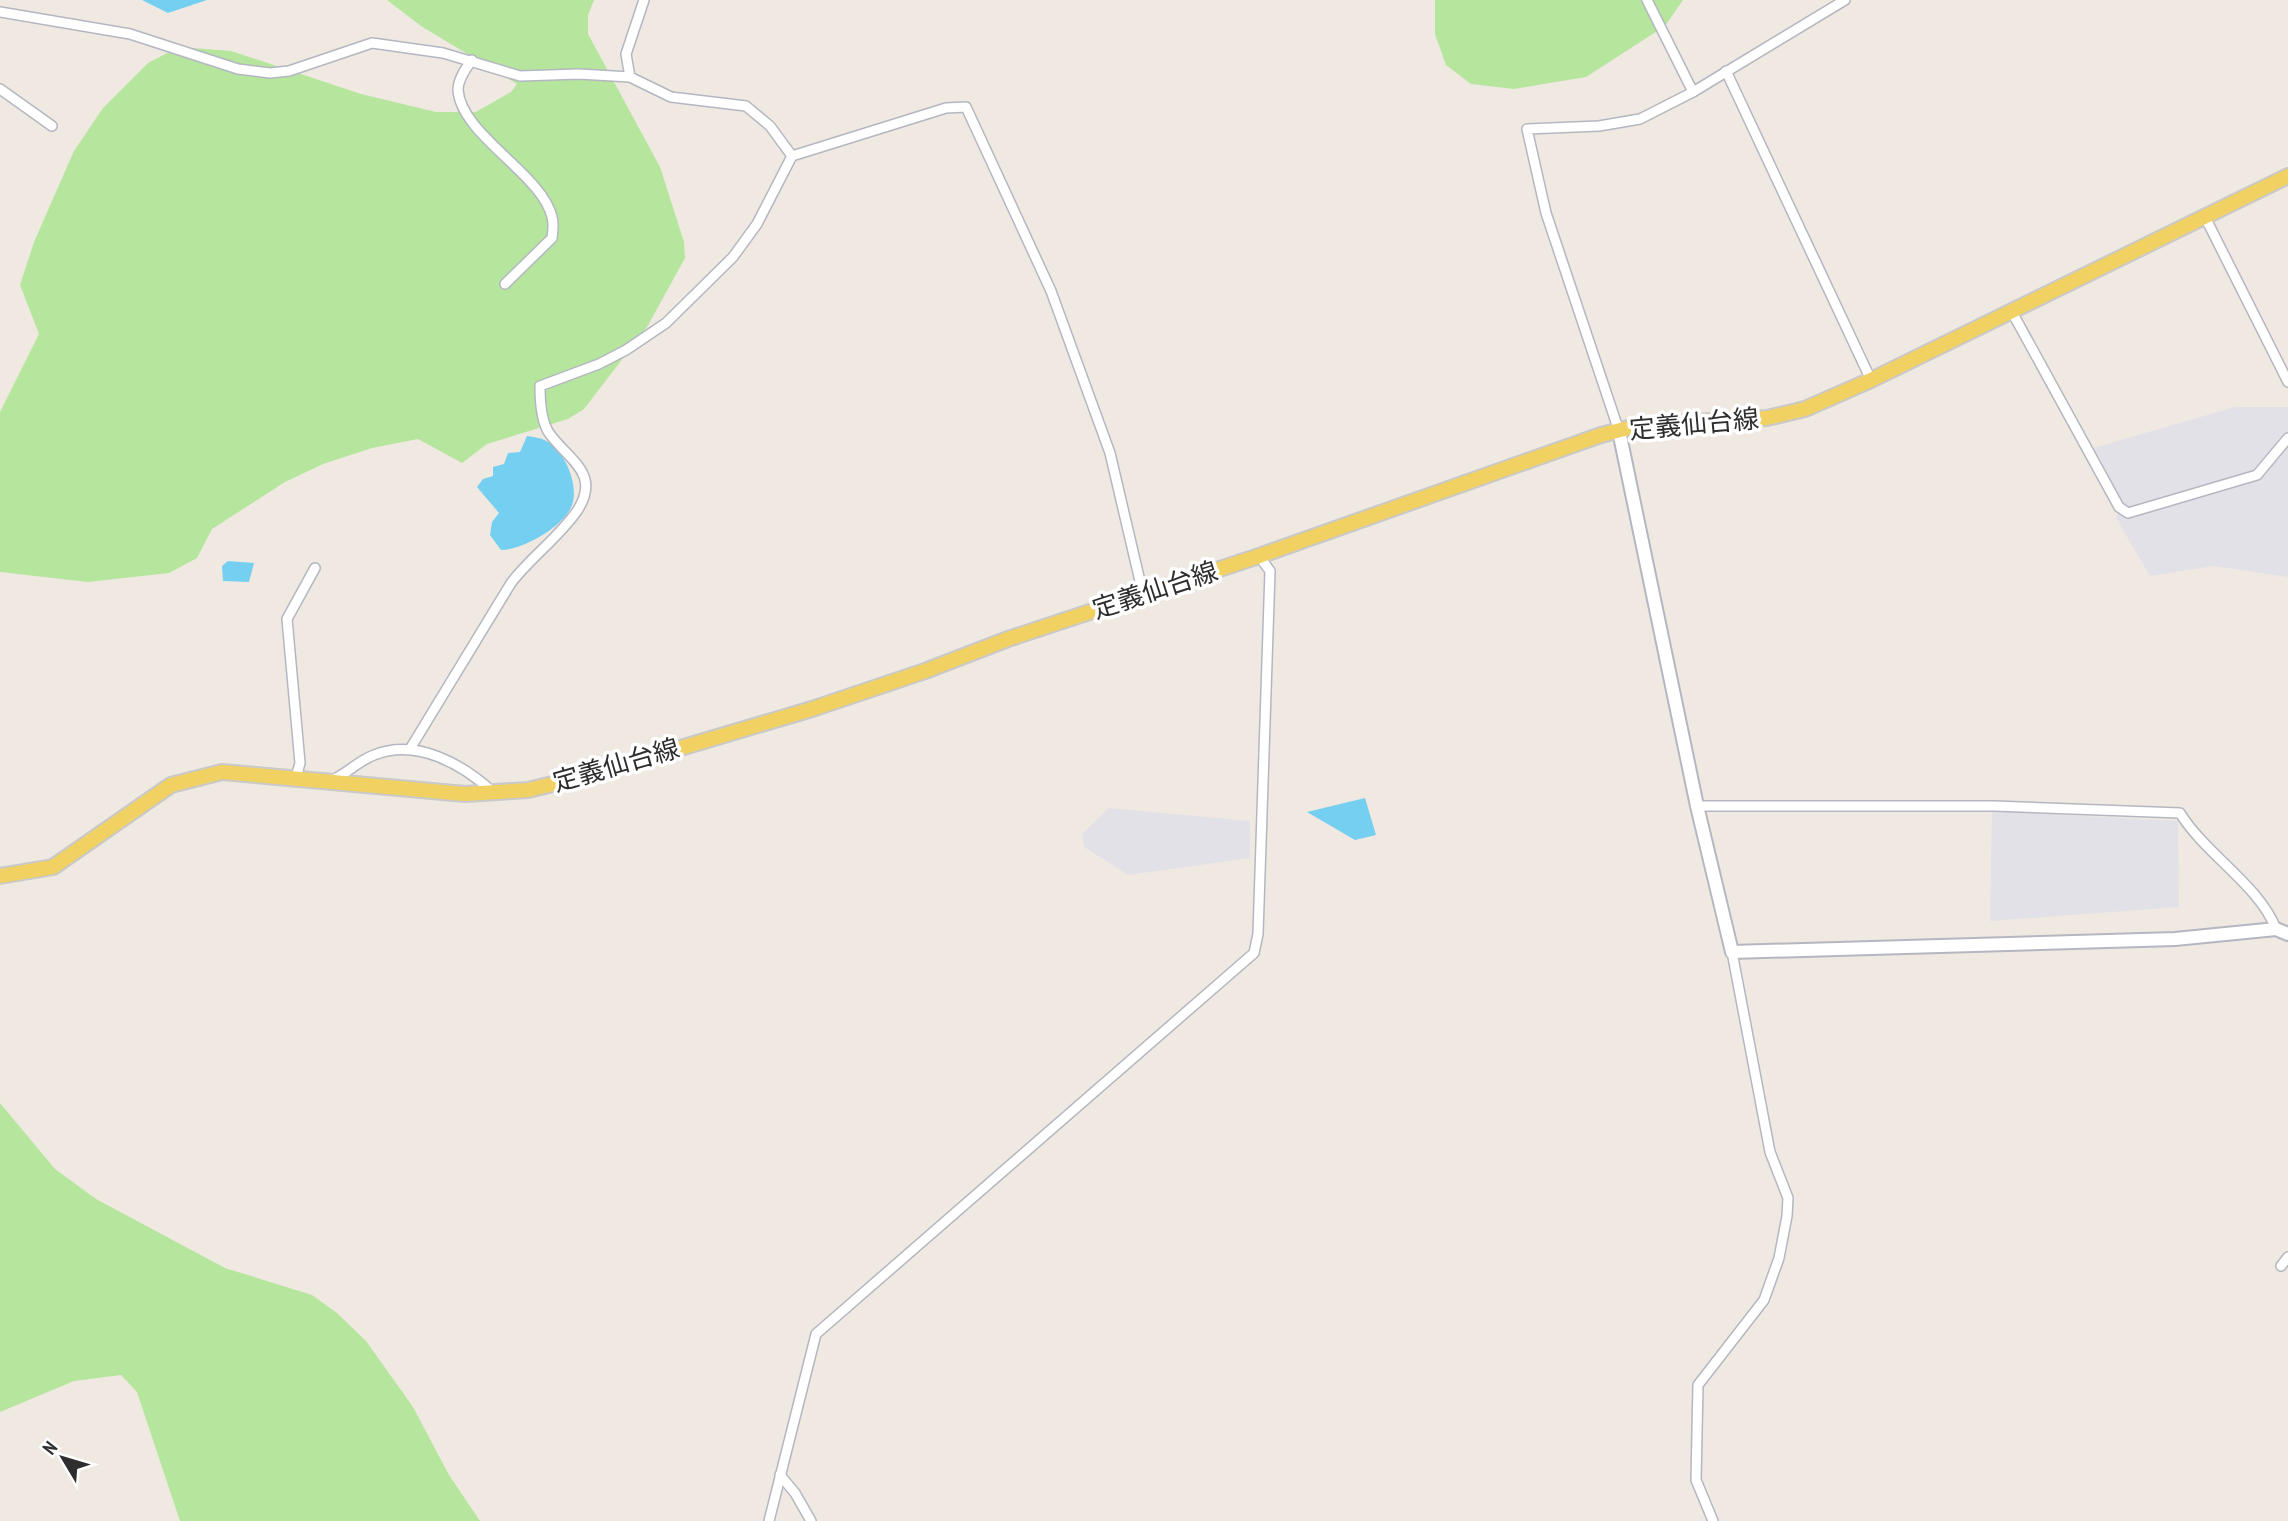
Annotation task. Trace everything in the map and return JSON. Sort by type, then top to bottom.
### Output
[{"type":"main road","name":"定義仙台線","points":[[0,876],[53,867],[92,843],[160,792],[181,781],[222,772],[466,794],[528,790],[586,776],[812,709],[1259,556],[1527,459],[1619,431],[1640,425],[1767,418],[1805,409],[2012,312],[2288,176]]},
{"type":"street","points":[[630,77],[626,54],[644,0]]},
{"type":"street","points":[[1647,0],[1693,92]]},
{"type":"street","points":[[1713,1521],[1696,1480],[1698,1385],[1764,1300],[1779,1258],[1788,1198],[1770,1152],[1732,951],[1697,806],[1619,431],[1546,213],[1527,129],[1599,126],[1640,119],[1693,92],[1845,0]]},
{"type":"street","points":[[0,12],[130,34],[238,69],[270,73],[289,71],[372,43],[472,60],[520,76],[579,74],[630,77],[671,97],[746,106],[770,126],[792,156]]},
{"type":"street","points":[[472,60],[462,75],[458,90],[464,108],[478,128],[545,201],[553,220],[552,239],[505,284]]},
{"type":"street","points":[[1726,71],[1871,380]]},
{"type":"street","points":[[0,89],[52,126]]},
{"type":"street","points":[[410,749],[511,583],[531,558],[558,535],[579,508],[587,488],[584,473],[576,461],[549,432],[540,386],[599,364],[626,350],[666,323],[733,257],[757,224],[792,156],[933,112],[966,107],[1046,279],[1110,453],[1143,594]]},
{"type":"street","points":[[2205,217],[2288,382]]},
{"type":"street","points":[[2012,312],[2119,507],[2128,513],[2257,475],[2288,438]]},
{"type":"street","points":[[769,1521],[816,1334],[1254,953],[1258,934],[1270,571],[1259,556]]},
{"type":"street","points":[[296,777],[300,763],[287,619],[314,568]]},
{"type":"street","points":[[330,781],[349,773],[373,755],[410,749],[459,766],[494,793]]},
{"type":"street","points":[[1697,806],[1995,806],[2180,813],[2194,835],[2269,910],[2282,932],[2175,939],[1732,951]]},
{"type":"street","points":[[2281,1266],[2288,1257]]},
{"type":"street","points":[[780,1475],[795,1493],[811,1521]]},
{"type":"shaded area","points":[[2235,407],[2288,407],[2288,577],[2214,566],[2150,576],[2116,518],[2122,501],[2093,448]]},
{"type":"shaded area","points":[[1109,808],[1250,821],[1250,858],[1128,875],[1084,847],[1082,834]]},
{"type":"shaded area","points":[[1992,811],[2178,821],[2179,907],[1990,921]]},
{"type":"green space","points":[[387,0],[594,0],[588,15],[588,34],[660,167],[684,242],[685,258],[647,327],[584,409],[568,419],[487,444],[462,463],[418,439],[372,448],[323,464],[285,482],[212,529],[197,558],[169,573],[88,582],[0,572],[0,412],[39,334],[20,285],[34,242],[74,151],[103,108],[148,63],[179,47],[231,51],[361,94],[436,112],[476,112],[511,92],[517,84],[421,26]]},
{"type":"green space","points":[[1435,0],[1683,0],[1665,26],[1586,77],[1514,89],[1471,84],[1446,65],[1435,34]]},
{"type":"green space","points":[[0,1103],[55,1169],[96,1199],[225,1268],[312,1295],[337,1313],[366,1341],[413,1407],[449,1475],[480,1521],[180,1521],[137,1392],[121,1375],[74,1381],[0,1412]]},
{"type":"water","points":[[142,0],[207,0],[168,13]]},
{"type":"water","points":[[527,436],[546,441],[560,454],[569,470],[574,497],[568,513],[552,529],[531,542],[501,550],[490,535],[492,522],[499,513],[477,487],[483,479],[493,476],[493,467],[504,464],[508,453],[520,452]]},
{"type":"water","points":[[228,561],[254,563],[249,582],[223,581],[222,566]]},
{"type":"water","points":[[1365,798],[1376,835],[1355,840],[1307,812]]}]
